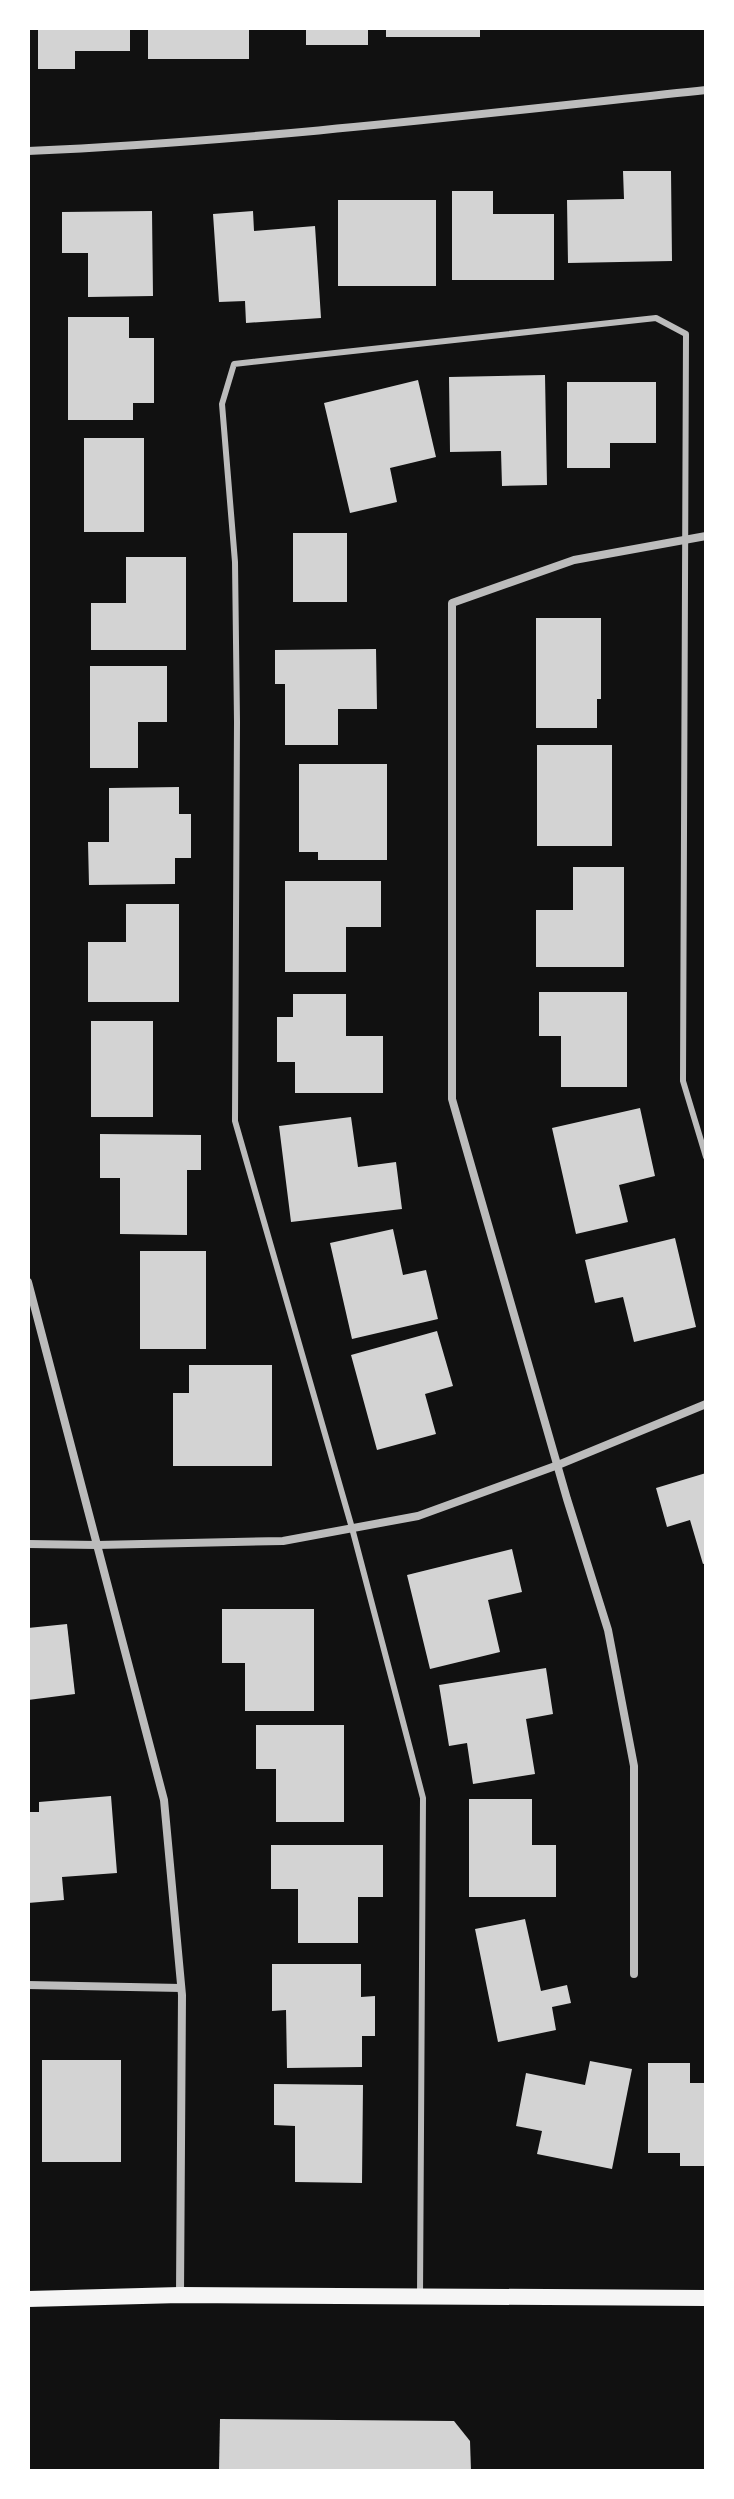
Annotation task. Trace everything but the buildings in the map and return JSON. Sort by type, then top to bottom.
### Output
[{"type":"main road","points":[[28,2299],[180,2295],[706,2298]]},
{"type":"street","points":[[28,151],[116,147],[417,121],[706,90]]},
{"type":"street","points":[[634,1974],[634,1766],[608,1630],[452,1099],[452,603],[574,560],[706,536]]},
{"type":"street","points":[[28,1282],[164,1800],[181,1988],[180,2295]]},
{"type":"street","points":[[28,1544],[283,1541],[418,1516],[558,1465],[706,1404]]},
{"type":"street","points":[[28,1985],[181,1988]]},
{"type":"lane","points":[[420,2298],[423,1798],[352,1528],[235,1121],[235,562],[222,404],[234,364],[656,318],[686,334],[683,1081],[706,1157]]}]
